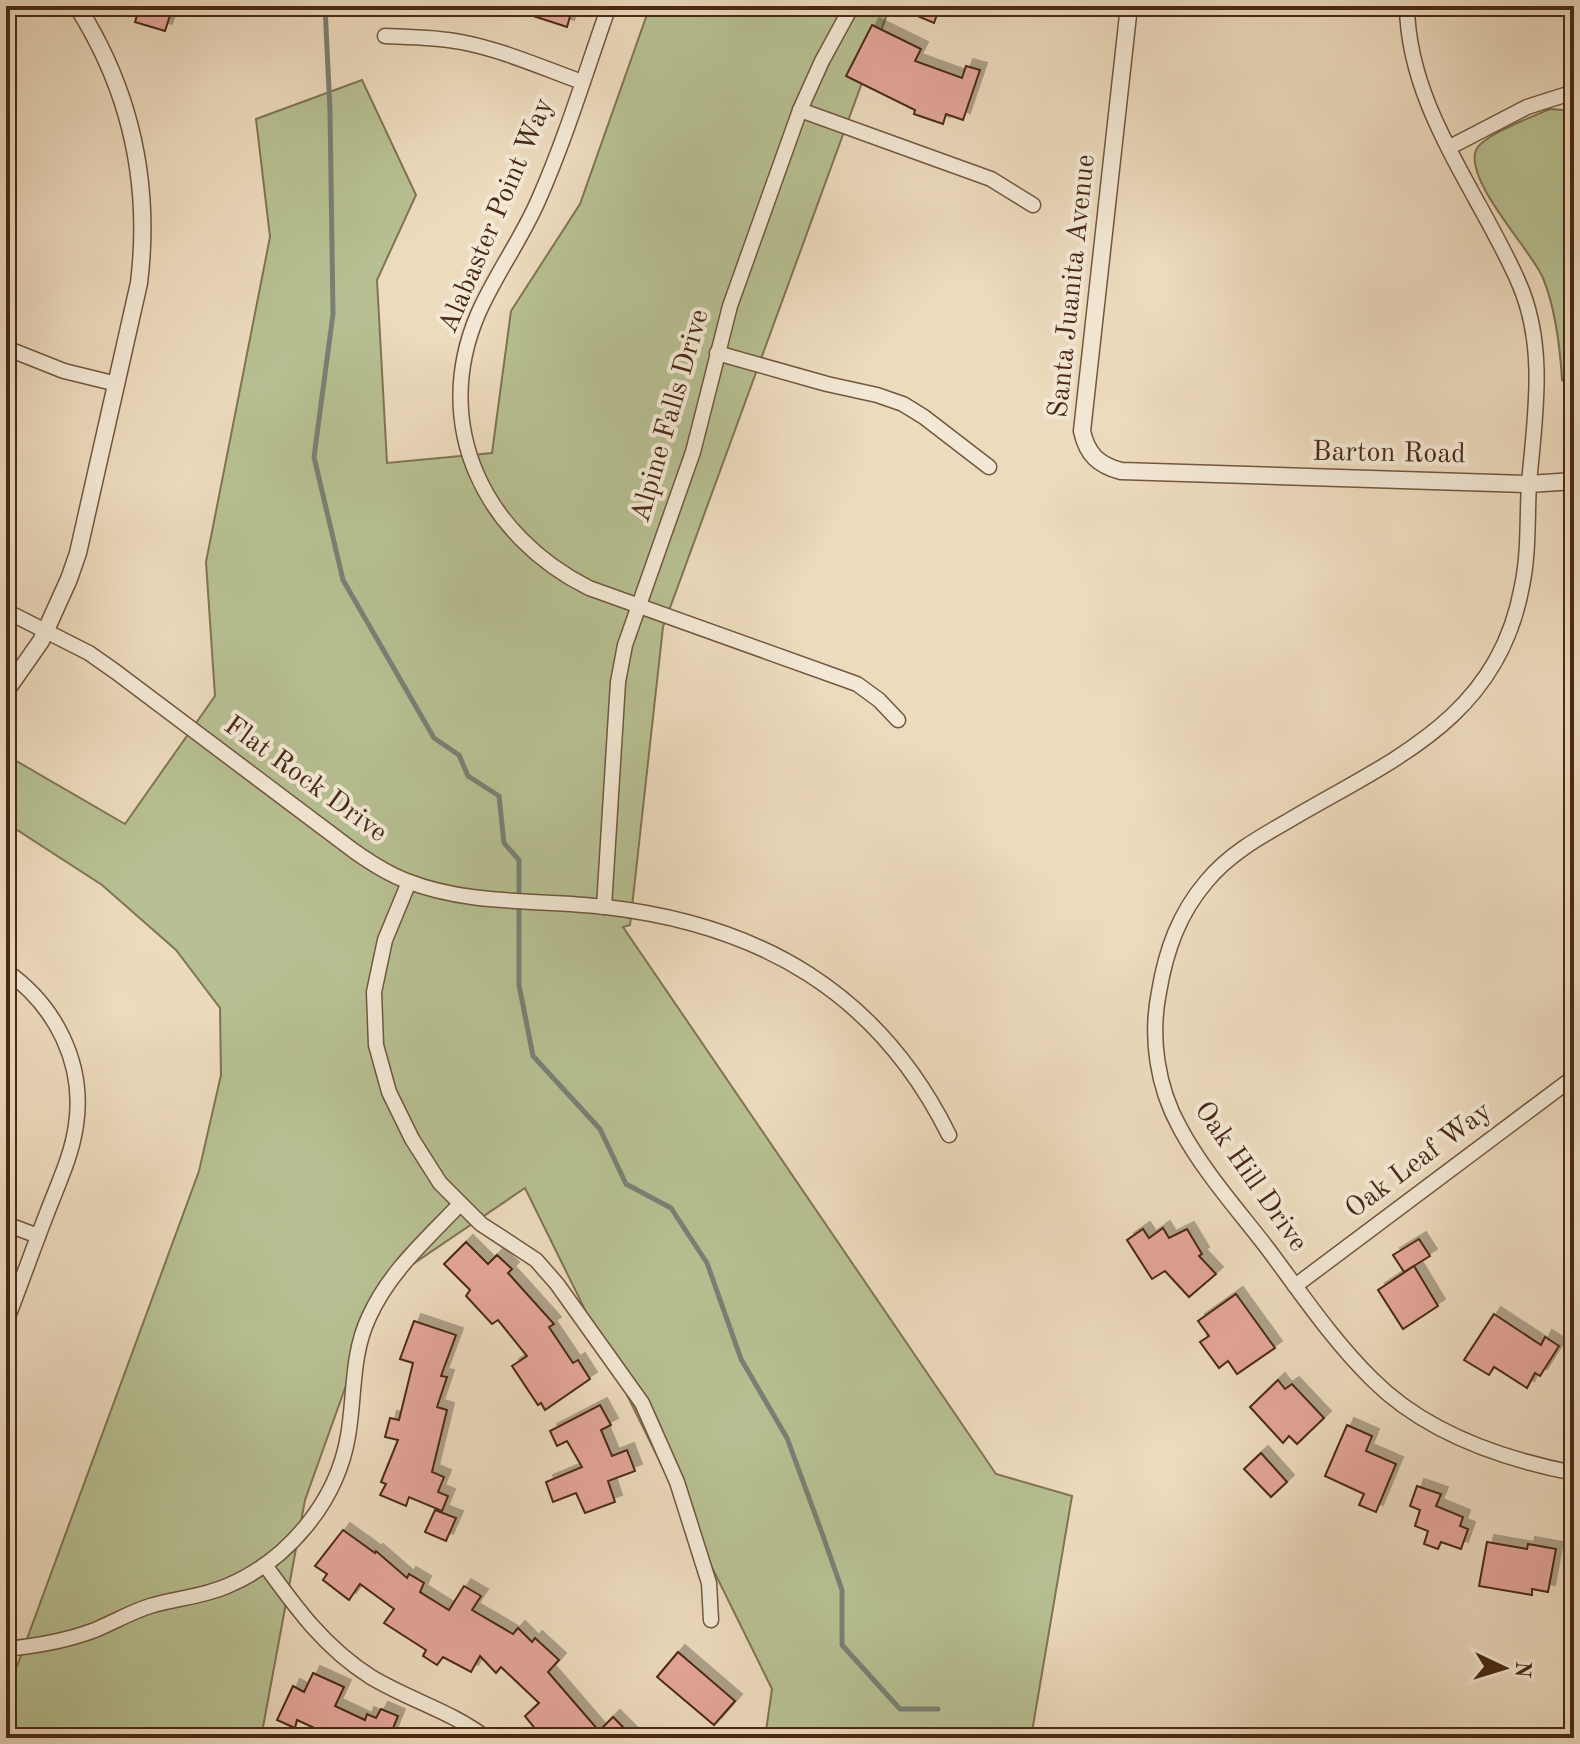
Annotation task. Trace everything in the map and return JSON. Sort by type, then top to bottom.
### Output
[{"type":"street","points":[[6,691],[47,630],[78,553],[139,283],[142,257],[144,216],[133,134],[122,95],[94,33],[77,6]]},
{"type":"street","name":"Alabaster Point Way","points":[[609,6],[538,201],[478,314],[469,341],[462,373],[464,431],[478,479],[504,523],[518,539],[567,577],[638,606],[857,684],[879,700],[898,720]]},
{"type":"street","name":"Alpine Falls Drive","points":[[604,907],[618,682],[625,645],[693,452],[730,306],[800,110],[852,6]]},
{"type":"street","name":"Santa Juanita Avenue","points":[[1129,6],[1082,431],[1090,454],[1107,468],[1121,471],[1202,472]]},
{"type":"street","name":"Oak Hill Drive","points":[[1407,6],[1408,36],[1420,84],[1519,282],[1533,323],[1537,400],[1524,581],[1516,614],[1500,654],[1477,692],[1455,715],[1426,739],[1251,842],[1229,858],[1193,898],[1168,946],[1156,1007],[1155,1038],[1159,1072],[1168,1100],[1179,1126],[1202,1162],[1295,1286],[1375,1382],[1400,1403],[1464,1440],[1498,1454],[1574,1473]]},
{"type":"street","points":[[385,36],[463,42],[582,82]]},
{"type":"street","points":[[1450,147],[1527,107],[1574,92]]},
{"type":"street","points":[[800,110],[991,179],[1033,205]]},
{"type":"street","points":[[6,348],[64,371],[117,384]]},
{"type":"street","points":[[717,353],[903,404],[989,467]]},
{"type":"street","name":"Barton Road","points":[[1202,472],[1299,478],[1529,484],[1574,481]]},
{"type":"street","name":"Flat Rock Drive","points":[[6,611],[47,630],[116,672],[386,872],[458,896],[604,907],[691,921],[728,933],[802,969],[866,1019],[899,1054],[923,1087],[949,1135]]},
{"type":"street","points":[[409,882],[385,940],[374,992],[376,1045],[389,1092],[412,1139],[440,1183],[481,1224],[536,1260],[557,1284],[642,1403],[677,1482],[709,1583],[711,1620]]},
{"type":"street","points":[[6,971],[31,991],[56,1023],[72,1061],[78,1093],[73,1142],[6,1322]]},
{"type":"street","name":"Oak Leaf Way","points":[[1295,1286],[1574,1077]]},
{"type":"street","points":[[6,1649],[67,1640],[135,1611],[200,1596],[227,1586],[265,1565],[290,1544],[325,1498],[339,1468],[347,1441],[358,1348],[368,1319],[382,1292],[400,1268],[460,1204]]},
{"type":"street","points":[[6,1224],[38,1236]]},
{"type":"street","points":[[265,1565],[305,1620],[347,1660],[392,1688],[447,1712],[486,1738]]},
{"type":"green space","points":[[650,6],[890,6],[663,627],[630,925],[623,927],[996,1474],[1072,1496],[1031,1738],[765,1738],[772,1689],[525,1188],[382,1285],[305,1500],[261,1738],[6,1738],[6,1696],[199,1171],[221,1075],[220,1008],[176,950],[102,885],[6,826],[6,755],[125,824],[215,696],[206,562],[270,237],[256,119],[362,80],[416,195],[377,280],[387,463],[492,453],[511,311],[580,204]]},
{"type":"green space","points":[[1550,109],[1574,111],[1574,390],[1562,380],[1557,328],[1543,278],[1489,197],[1475,163],[1476,150],[1488,138]]},
{"type":"building","points":[[140,6],[173,6],[165,31],[135,22]]},
{"type":"building","points":[[513,6],[573,6],[567,27],[512,9]]},
{"type":"building","points":[[894,6],[940,6],[934,23]]},
{"type":"building","points":[[872,25],[921,49],[915,61],[962,78],[966,66],[980,70],[963,120],[946,114],[943,124],[914,114],[915,110],[846,76]]},
{"type":"building","points":[[1163,1228],[1169,1238],[1187,1229],[1202,1254],[1199,1256],[1216,1274],[1189,1297],[1165,1271],[1152,1279],[1127,1240],[1143,1229],[1149,1238]]},
{"type":"building","points":[[1419,1239],[1430,1256],[1404,1272],[1393,1255]]},
{"type":"building","points":[[466,1242],[488,1264],[497,1255],[512,1269],[508,1273],[554,1324],[549,1327],[573,1363],[578,1360],[590,1379],[545,1410],[541,1403],[538,1405],[512,1366],[527,1356],[498,1320],[492,1324],[466,1296],[470,1290],[444,1264]]},
{"type":"building","points":[[1414,1266],[1438,1306],[1403,1329],[1378,1290]]},
{"type":"building","points":[[1236,1294],[1275,1348],[1237,1374],[1228,1361],[1219,1368],[1200,1342],[1209,1336],[1198,1321]]},
{"type":"building","points":[[1494,1314],[1541,1345],[1545,1337],[1559,1346],[1540,1376],[1535,1373],[1527,1388],[1494,1367],[1489,1375],[1464,1360]]},
{"type":"building","points":[[414,1321],[456,1335],[441,1376],[447,1377],[437,1407],[447,1410],[432,1472],[444,1477],[438,1492],[448,1496],[442,1511],[409,1497],[406,1506],[380,1495],[386,1484],[381,1482],[398,1440],[385,1437],[390,1418],[399,1420],[413,1363],[400,1359]]},
{"type":"building","points":[[1278,1380],[1285,1389],[1292,1384],[1324,1418],[1297,1444],[1289,1436],[1283,1443],[1250,1407]]},
{"type":"building","points":[[600,1405],[611,1425],[601,1430],[612,1456],[627,1450],[635,1471],[608,1481],[615,1502],[585,1513],[576,1493],[553,1502],[546,1482],[582,1467],[567,1441],[557,1446],[550,1431]]},
{"type":"building","points":[[1347,1425],[1372,1436],[1366,1451],[1396,1464],[1376,1512],[1359,1505],[1364,1494],[1325,1476]]},
{"type":"building","points":[[1261,1453],[1287,1482],[1271,1497],[1244,1469]]},
{"type":"building","points":[[1417,1486],[1441,1494],[1436,1506],[1463,1517],[1460,1526],[1468,1529],[1461,1549],[1441,1542],[1438,1549],[1424,1544],[1428,1531],[1415,1526],[1420,1510],[1410,1506]]},
{"type":"building","points":[[435,1510],[456,1518],[446,1541],[425,1532]]},
{"type":"building","points":[[343,1530],[376,1551],[407,1578],[409,1574],[424,1583],[420,1592],[449,1610],[464,1586],[481,1596],[472,1610],[513,1634],[518,1628],[532,1642],[535,1638],[559,1660],[548,1672],[599,1731],[613,1717],[634,1738],[553,1738],[546,1731],[541,1736],[525,1716],[539,1703],[501,1667],[496,1673],[480,1656],[471,1672],[443,1657],[437,1665],[423,1656],[426,1650],[384,1623],[394,1609],[360,1584],[349,1600],[323,1580],[327,1574],[315,1566]]},
{"type":"building","points":[[1487,1542],[1527,1549],[1528,1544],[1556,1549],[1548,1592],[1532,1589],[1532,1595],[1479,1586]]},
{"type":"building","points":[[678,1652],[735,1701],[714,1725],[657,1677]]},
{"type":"building","points":[[313,1673],[344,1687],[335,1706],[365,1720],[367,1714],[376,1718],[381,1709],[398,1716],[389,1738],[343,1738],[297,1720],[295,1728],[277,1720],[293,1686],[304,1692]]},
{"type":"waterway","points":[[325,6],[333,314],[314,457],[343,580],[434,738],[459,755],[468,776],[499,796],[504,843],[519,860],[519,985],[533,1056],[600,1129],[626,1184],[671,1208],[707,1263],[741,1359],[787,1438],[822,1533],[842,1590],[842,1645],[900,1709],[938,1709]]}]
